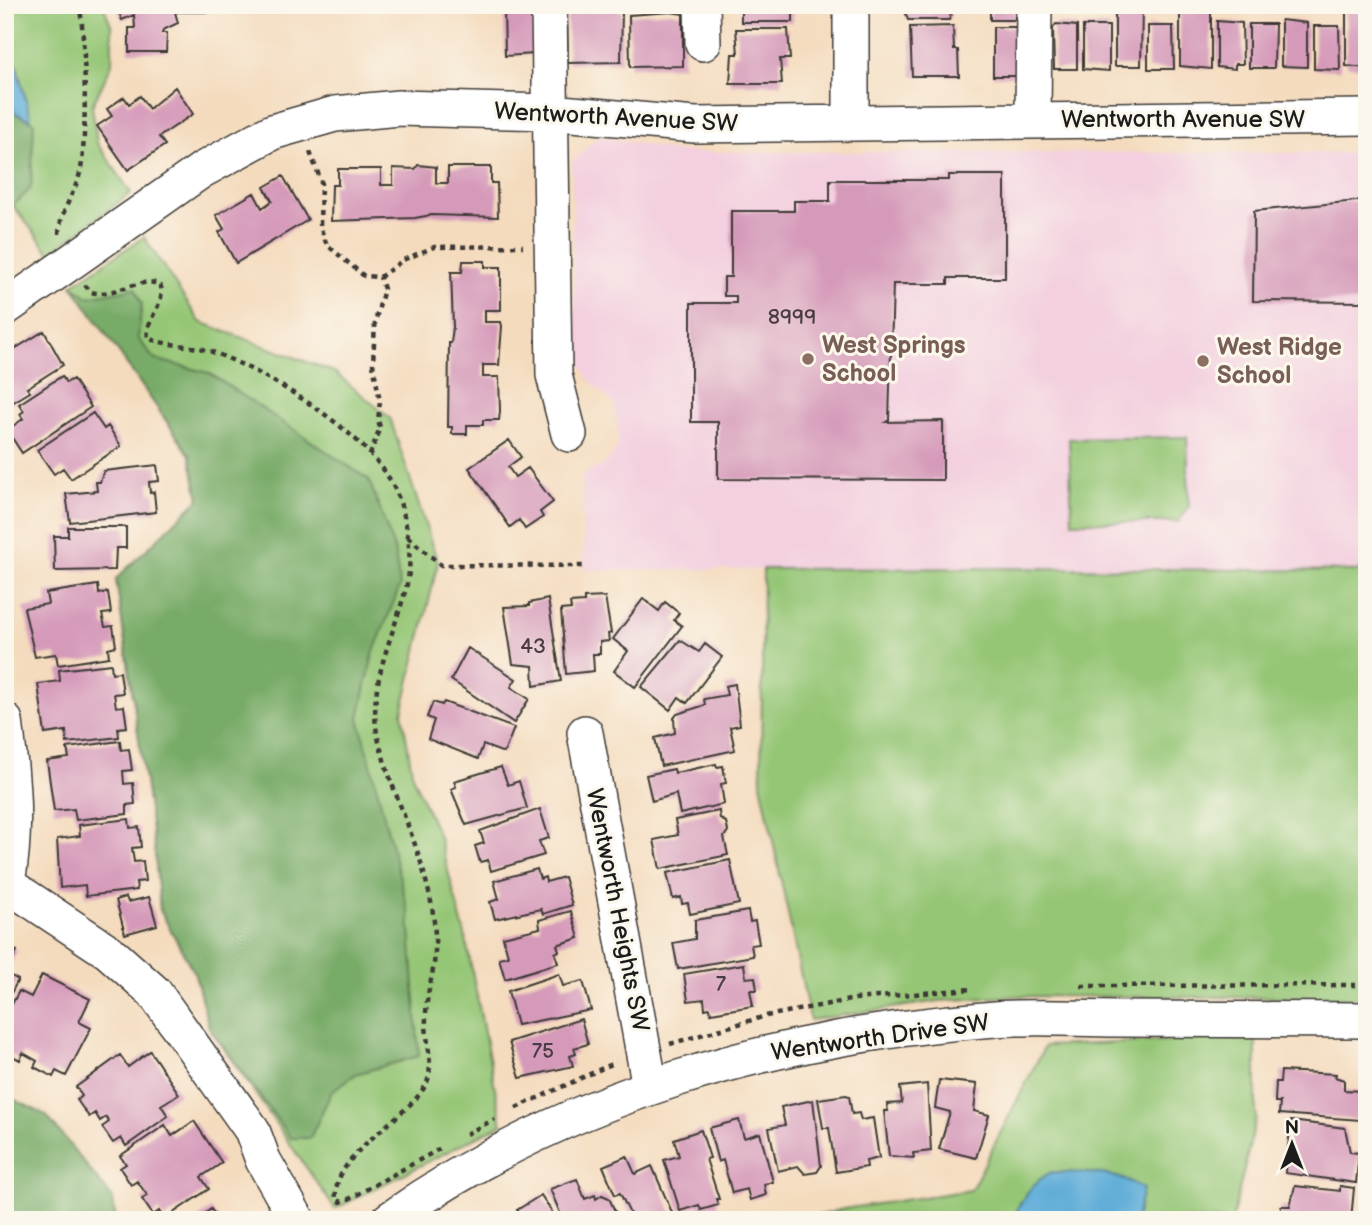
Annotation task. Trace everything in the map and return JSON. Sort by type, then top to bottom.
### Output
[{"type":"street","points":[[549,5],[554,375],[569,433]]},
{"type":"street","points":[[702,5],[702,43]]},
{"type":"street","points":[[850,5],[852,121]]},
{"type":"street","points":[[1033,120],[1034,5]]},
{"type":"street","name":"Wentworth Avenue SW","points":[[5,308],[202,170],[272,132],[335,114],[398,108],[550,112],[695,125],[852,121],[1367,117]]},
{"type":"street","points":[[5,720],[15,796],[14,844],[6,883],[108,952],[153,992],[252,1130],[273,1180],[297,1220]]},
{"type":"street","name":"Wentworth Heights SW","points":[[585,733],[650,1087]]},
{"type":"street","name":"Wentworth Drive SW","points":[[389,1220],[495,1154],[537,1133],[650,1087],[716,1065],[824,1040],[973,1021],[1367,1020]]},
{"type":"path","points":[[79,5],[82,33],[83,147],[81,170],[61,218],[59,236],[70,264],[86,286],[95,293],[142,282],[160,284],[161,298],[148,330],[148,338],[204,349],[225,357],[315,407],[370,455],[393,485],[408,536],[407,588],[379,677],[375,709],[382,754],[427,882],[433,909],[433,964],[426,1014],[429,1076],[423,1090],[372,1138],[345,1169],[336,1194],[338,1201]]},
{"type":"path","points":[[300,124],[321,181],[320,227],[327,245],[363,276],[380,277],[403,260],[434,247],[552,246]]},
{"type":"path","points":[[370,455],[379,434],[380,407],[373,364],[376,314],[384,289],[380,277]]},
{"type":"path","points":[[408,536],[441,565],[584,566]]},
{"type":"shaded area","points":[[599,136],[679,152],[1367,153],[1367,571],[1040,568],[584,570],[582,475],[605,464],[615,451],[619,436],[614,404],[589,380],[575,351],[572,162]]},
{"type":"green space","points":[[5,5],[103,5],[112,27],[112,64],[92,106],[97,143],[131,193],[50,253],[5,195]]},
{"type":"green space","points":[[5,91],[15,113],[34,122],[31,188],[11,208],[5,202]]},
{"type":"green space","points":[[144,237],[200,322],[334,372],[390,418],[438,563],[402,713],[413,778],[439,837],[465,935],[502,1124],[335,1209],[209,1027],[195,974],[160,910],[154,844],[116,579],[199,499],[190,455],[72,285]]},
{"type":"green space","points":[[72,285],[88,297],[135,288],[142,304],[138,338],[154,359],[209,373],[369,480],[394,548],[400,586],[373,654],[359,718],[409,914],[419,1056],[356,1074],[332,1091],[310,1138],[291,1138],[209,1027],[195,974],[160,910],[154,844],[116,579],[199,499],[190,455]]},
{"type":"green space","points":[[1187,437],[1189,507],[1178,522],[1072,522],[1069,439]]},
{"type":"green space","points":[[763,569],[1367,571],[1367,998],[1017,996],[939,1001],[810,1020],[761,783]]},
{"type":"green space","points":[[1256,1037],[1256,1118],[1232,1220],[803,1220],[843,1209],[971,1190],[1045,1046]]},
{"type":"green space","points":[[5,1095],[46,1115],[113,1199],[116,1220],[5,1220]]},
{"type":"water","points":[[5,5],[15,6],[6,24],[31,120],[15,113],[5,91]]},
{"type":"water","points":[[1052,1172],[1099,1174],[1133,1183],[1143,1189],[1136,1220],[1013,1220],[1028,1191]]},
{"type":"building","points":[[116,5],[211,5],[210,12],[175,12],[178,23],[162,33],[167,33],[166,52],[129,52],[129,28],[135,28],[134,15],[122,20]]},
{"type":"building","points":[[504,5],[533,5],[534,54],[505,56]]},
{"type":"building","points":[[741,5],[793,5],[793,22],[741,22]]},
{"type":"building","points":[[903,5],[952,5],[952,12],[949,20],[908,20]]},
{"type":"building","points":[[990,5],[1015,5],[1015,20],[990,20]]},
{"type":"building","points":[[1115,5],[1142,5],[1141,66],[1115,66]]},
{"type":"building","points":[[1180,5],[1211,5],[1211,69],[1180,66]]},
{"type":"building","points":[[1346,5],[1367,5],[1367,68],[1346,66]]},
{"type":"building","points":[[610,8],[622,11],[621,62],[568,63],[567,11]]},
{"type":"building","points":[[671,12],[683,14],[683,66],[630,67],[629,15]]},
{"type":"building","points":[[1281,20],[1307,23],[1307,67],[1281,66]]},
{"type":"building","points":[[1217,21],[1242,23],[1243,64],[1235,64],[1235,69],[1217,67]]},
{"type":"building","points":[[1056,24],[1077,26],[1077,69],[1054,69],[1053,28]]},
{"type":"building","points":[[1249,24],[1275,24],[1274,68],[1249,68]]},
{"type":"building","points":[[953,26],[954,50],[958,50],[959,76],[912,76],[910,27]]},
{"type":"building","points":[[1083,26],[1109,26],[1109,71],[1083,69]]},
{"type":"building","points":[[1148,26],[1173,26],[1174,69],[1148,69]]},
{"type":"building","points":[[1314,26],[1339,26],[1340,70],[1314,69]]},
{"type":"building","points":[[993,27],[1018,27],[1018,76],[993,76]]},
{"type":"building","points":[[736,29],[788,29],[790,59],[780,59],[782,84],[730,84],[732,54],[738,54]]},
{"type":"building","points":[[175,87],[193,114],[159,137],[165,145],[128,170],[97,126],[112,116],[107,109],[124,97],[129,104],[140,96],[149,109]]},
{"type":"building","points":[[418,165],[436,167],[436,183],[448,183],[448,167],[491,167],[491,183],[497,183],[498,217],[431,215],[331,221],[332,185],[338,185],[338,169],[381,169],[381,185],[393,185],[393,168],[415,169]]},
{"type":"building","points":[[949,175],[1005,175],[1005,278],[948,278],[948,284],[893,284],[889,420],[886,422],[943,421],[943,480],[718,479],[718,422],[691,422],[691,303],[736,303],[736,296],[724,296],[724,277],[731,277],[731,211],[794,211],[794,201],[830,201],[830,180],[949,180]]},
{"type":"building","points":[[283,176],[308,220],[236,263],[219,232],[224,229],[216,215],[254,193],[262,208],[272,201],[264,187]]},
{"type":"building","points":[[1367,200],[1367,302],[1253,301],[1254,211]]},
{"type":"building","points":[[463,261],[485,261],[485,267],[501,267],[501,310],[485,310],[485,322],[501,322],[499,365],[483,365],[483,377],[499,377],[500,411],[499,420],[483,420],[483,425],[467,425],[467,434],[452,434],[452,427],[448,427],[449,343],[453,327],[451,272],[462,272]]},
{"type":"building","points":[[44,331],[63,365],[27,388],[30,392],[5,407],[5,355]]},
{"type":"building","points":[[62,376],[66,383],[73,379],[91,407],[22,453],[7,430],[23,419],[20,414],[24,411],[19,404]]},
{"type":"building","points":[[93,413],[104,429],[108,426],[121,446],[71,479],[63,468],[54,474],[37,450]]},
{"type":"building","points":[[509,440],[521,457],[508,467],[515,477],[528,468],[553,502],[540,512],[543,517],[525,529],[519,520],[510,527],[469,468]]},
{"type":"building","points":[[157,465],[159,481],[149,482],[150,493],[154,492],[156,512],[70,522],[66,494],[97,491],[96,482],[100,482],[104,471]]},
{"type":"building","points":[[68,527],[126,527],[126,548],[116,548],[115,570],[55,571],[54,536],[68,536]]},
{"type":"building","points":[[98,585],[99,594],[108,592],[111,613],[102,614],[105,627],[113,626],[116,646],[108,648],[109,657],[58,665],[56,654],[35,657],[24,608],[48,604],[46,593]]},
{"type":"building","points":[[605,597],[611,633],[608,634],[609,641],[600,642],[600,654],[593,654],[594,671],[566,674],[561,610],[571,609],[570,603],[584,602],[584,598]]},
{"type":"building","points":[[548,599],[561,681],[534,686],[533,666],[513,664],[504,607],[529,606],[529,603]]},
{"type":"building","points":[[643,599],[659,611],[665,602],[679,613],[674,620],[682,626],[635,687],[614,671],[628,651],[613,639]]},
{"type":"building","points":[[680,640],[699,652],[705,644],[722,657],[687,703],[679,697],[670,710],[641,687]]},
{"type":"building","points":[[468,648],[516,679],[511,687],[529,699],[514,723],[451,680]]},
{"type":"building","points":[[111,664],[112,673],[120,672],[123,693],[114,694],[116,707],[124,706],[127,727],[118,728],[119,737],[67,743],[66,731],[45,734],[38,684],[60,681],[59,670]]},
{"type":"building","points":[[735,684],[740,725],[730,727],[735,750],[661,766],[655,738],[675,733],[674,718],[677,714],[705,705],[704,699],[727,695],[725,686]]},
{"type":"building","points":[[433,702],[442,705],[444,702],[514,728],[504,753],[483,745],[478,759],[428,739],[434,720],[427,717]]},
{"type":"building","points":[[120,741],[121,750],[129,749],[132,770],[123,771],[124,784],[133,783],[135,804],[127,805],[127,814],[76,820],[74,809],[54,811],[47,761],[69,758],[67,748]]},
{"type":"building","points":[[716,764],[717,767],[723,766],[726,783],[721,784],[724,804],[680,814],[676,794],[652,801],[646,775],[674,769],[675,773]]},
{"type":"building","points":[[501,767],[508,785],[519,781],[527,808],[466,825],[451,789],[456,787],[454,781]]},
{"type":"building","points":[[540,809],[549,838],[539,841],[544,855],[491,871],[488,860],[480,862],[475,846],[484,843],[480,831]]},
{"type":"building","points":[[719,811],[720,819],[726,822],[728,831],[724,837],[728,855],[660,869],[654,840],[678,835],[675,820]]},
{"type":"building","points":[[129,819],[130,828],[139,827],[141,847],[132,848],[134,862],[143,861],[145,881],[136,882],[137,890],[86,896],[85,885],[60,888],[57,839],[80,836],[79,825]]},
{"type":"building","points":[[730,860],[739,904],[690,914],[688,903],[682,904],[681,897],[673,899],[667,873]]},
{"type":"building","points":[[537,869],[540,879],[545,877],[546,882],[564,877],[572,905],[543,914],[541,909],[495,919],[490,902],[499,899],[494,881]]},
{"type":"building","points":[[126,897],[128,902],[149,897],[157,925],[125,934],[116,900]]},
{"type":"building","points":[[571,911],[579,938],[557,945],[559,951],[555,953],[558,963],[505,979],[499,958],[508,956],[503,937],[540,928],[539,920]]},
{"type":"building","points":[[748,911],[750,922],[755,921],[759,944],[751,945],[753,956],[678,969],[673,943],[695,939],[695,920]]},
{"type":"building","points":[[5,945],[17,951],[6,973],[18,980],[5,1005]]},
{"type":"building","points":[[744,964],[746,978],[755,977],[757,990],[750,990],[753,1006],[711,1013],[710,1008],[705,1009],[704,999],[688,1001],[684,974]]},
{"type":"building","points":[[559,974],[563,986],[583,981],[591,1010],[517,1025],[508,991]]},
{"type":"building","points":[[42,975],[90,999],[79,1022],[91,1028],[66,1076],[56,1071],[53,1077],[34,1067],[37,1061],[23,1053],[20,1060],[5,1052],[5,1017],[19,991],[31,997]]},
{"type":"building","points":[[581,1019],[588,1044],[574,1048],[576,1054],[570,1056],[573,1066],[520,1078],[509,1042]]},
{"type":"building","points":[[150,1051],[179,1094],[161,1105],[168,1116],[126,1146],[121,1138],[113,1143],[102,1127],[109,1122],[106,1117],[100,1121],[95,1113],[89,1117],[77,1100],[82,1096],[76,1087],[120,1055],[128,1067]]},
{"type":"building","points":[[1281,1071],[1336,1074],[1335,1077],[1344,1080],[1344,1090],[1362,1091],[1360,1120],[1279,1114],[1280,1102],[1275,1102],[1276,1082],[1280,1082]]},
{"type":"building","points":[[939,1080],[977,1084],[974,1111],[989,1115],[976,1158],[939,1149],[950,1112],[935,1108]]},
{"type":"building","points":[[927,1084],[931,1151],[913,1153],[914,1158],[889,1156],[884,1111],[888,1111],[887,1104],[902,1103],[900,1087]]},
{"type":"building","points":[[849,1096],[852,1114],[859,1113],[861,1120],[873,1118],[879,1158],[866,1161],[867,1167],[836,1172],[829,1128],[823,1128],[818,1099]]},
{"type":"building","points":[[813,1100],[821,1166],[817,1172],[805,1174],[798,1166],[778,1171],[769,1128],[785,1125],[781,1107]]},
{"type":"building","points":[[739,1120],[744,1138],[760,1133],[773,1182],[764,1184],[766,1195],[750,1200],[747,1189],[732,1193],[723,1160],[718,1162],[709,1128]]},
{"type":"building","points":[[194,1121],[222,1163],[201,1177],[209,1189],[164,1219],[159,1211],[153,1215],[142,1199],[147,1195],[137,1181],[131,1185],[120,1168],[126,1164],[120,1156],[165,1125],[172,1136]]},
{"type":"building","points":[[1291,1121],[1345,1128],[1350,1152],[1359,1153],[1356,1183],[1285,1173]]},
{"type":"building","points":[[701,1130],[710,1158],[706,1159],[719,1199],[716,1199],[718,1205],[701,1210],[699,1205],[680,1211],[664,1160],[679,1156],[674,1139]]},
{"type":"building","points":[[627,1156],[635,1174],[652,1166],[674,1217],[666,1220],[633,1220],[620,1193],[615,1195],[603,1166]]},
{"type":"building","points":[[577,1179],[585,1199],[595,1195],[596,1199],[602,1195],[609,1198],[619,1220],[563,1220],[550,1189]]},
{"type":"building","points":[[1295,1186],[1340,1191],[1340,1186],[1354,1188],[1351,1220],[1280,1220],[1281,1206],[1290,1206]]},
{"type":"building","points":[[541,1195],[557,1220],[524,1220],[517,1210]]},
{"type":"building","points":[[211,1209],[219,1220],[196,1220]]},
{"type":"place","name":"West Springs School","points":[[808,359]]},
{"type":"place","name":"West Ridge School","points":[[1203,361]]}]
